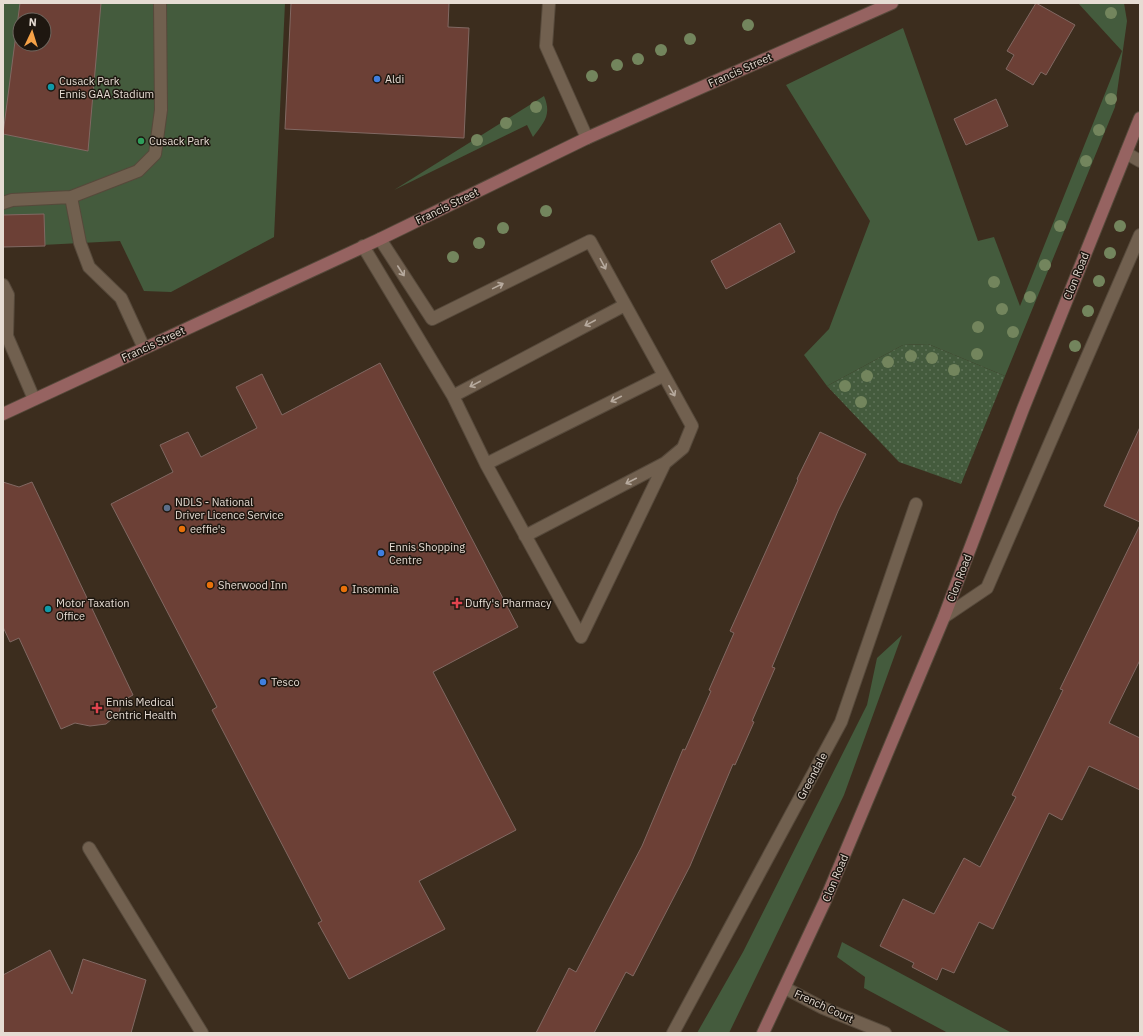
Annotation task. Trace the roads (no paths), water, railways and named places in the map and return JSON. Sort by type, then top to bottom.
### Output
[{"type":"main road","name":"Francis Street","points":[[3,414],[380,239],[587,138],[892,3]]},
{"type":"main road","name":"Clon Road","points":[[763,1033],[825,901],[944,617],[1023,410],[1140,118]]},
{"type":"street","points":[[3,203],[12,200],[71,197],[138,171],[155,154],[162,110],[160,3]]},
{"type":"street","points":[[549,3],[546,46],[587,138]]},
{"type":"street","points":[[1126,153],[1140,160]]},
{"type":"street","points":[[71,197],[80,243],[89,267],[121,298],[144,348]]},
{"type":"street","points":[[944,617],[987,588],[1140,235]]},
{"type":"street","points":[[380,239],[432,319],[590,241],[663,376],[692,426],[683,448],[665,464],[525,536]]},
{"type":"street","points":[[363,246],[453,396],[486,464],[581,637],[665,464]]},
{"type":"street","points":[[3,285],[8,295],[6,336],[34,399]]},
{"type":"street","points":[[453,396],[625,305]]},
{"type":"street","points":[[486,464],[663,376]]},
{"type":"street","name":"Greendale","points":[[673,1033],[841,722],[916,504]]},
{"type":"street","points":[[89,848],[202,1033]]},
{"type":"street","name":"French Court","points":[[785,988],[823,1008],[885,1033]]},
{"type":"place","name":"Aldi","points":[[377,79]]},
{"type":"place","name":"Cusack Park Ennis GAA Stadium","points":[[51,87]]},
{"type":"place","name":"Cusack Park","points":[[141,141]]},
{"type":"place","name":"NDLS - National Driver Licence Service","points":[[167,508]]},
{"type":"place","name":"eeffie's","points":[[182,529]]},
{"type":"place","name":"Ennis Shopping Centre","points":[[381,553]]},
{"type":"place","name":"Sherwood Inn","points":[[210,585]]},
{"type":"place","name":"Insomnia","points":[[344,589]]},
{"type":"place","name":"Duffy's Pharmacy","points":[[457,603]]},
{"type":"place","name":"Motor Taxation Office","points":[[48,609]]},
{"type":"place","name":"Tesco","points":[[263,682]]},
{"type":"place","name":"Ennis Medical Centric Health","points":[[97,708]]}]
